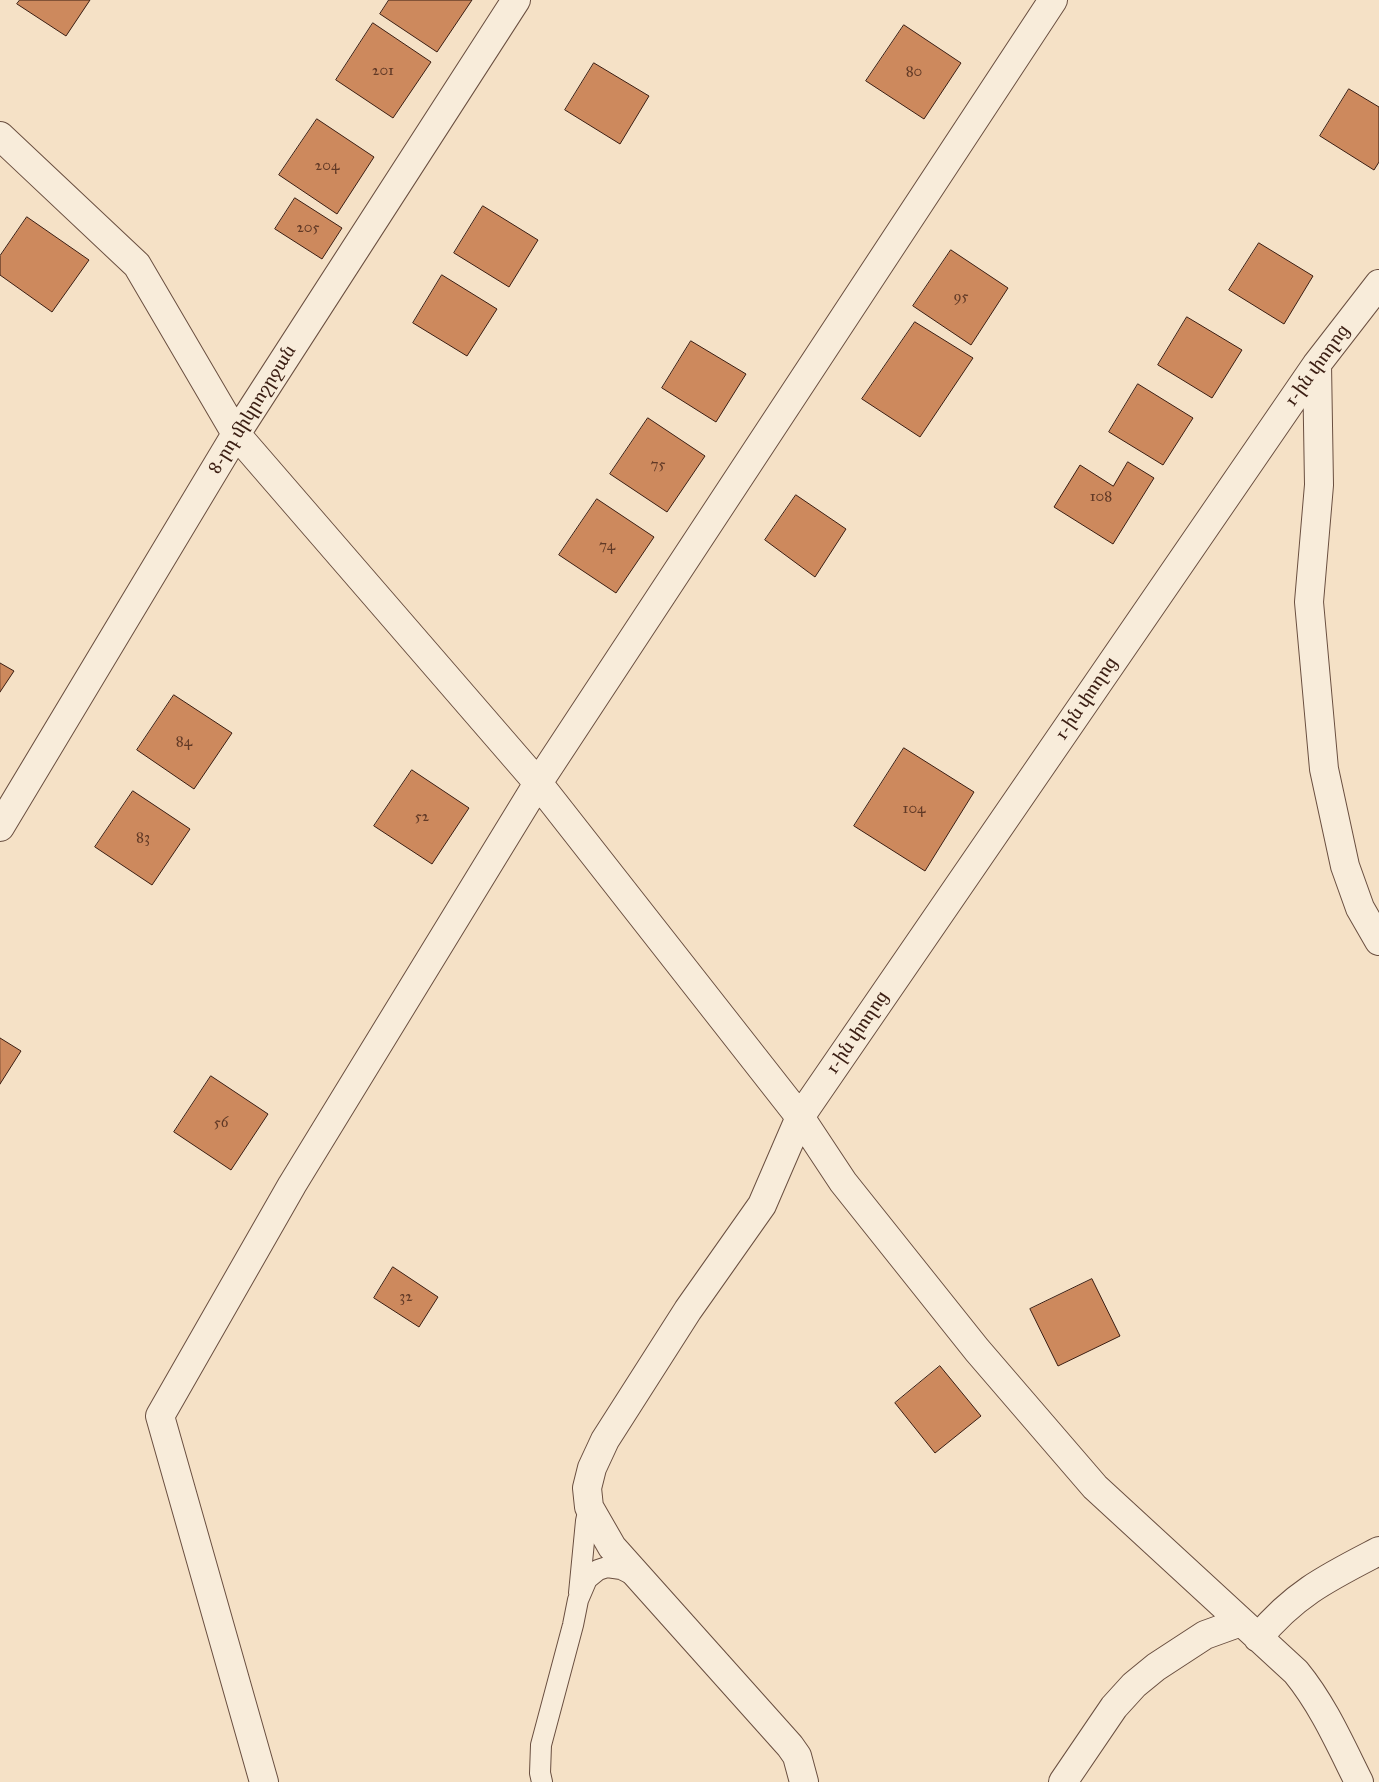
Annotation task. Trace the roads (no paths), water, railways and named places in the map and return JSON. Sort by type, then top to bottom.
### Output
[{"type":"street","name":"8-րդ միկրոշրջան","points":[[0,827],[236,434],[516,0]]},
{"type":"street","points":[[264,1782],[160,1416],[292,1185],[538,783],[1053,0]]},
{"type":"street","points":[[0,136],[137,265],[236,434],[538,783],[800,1117],[843,1182],[978,1350],[1095,1487],[1249,1630],[1282,1658],[1310,1690],[1328,1720],[1359,1782]]},
{"type":"street","name":"1-ին փողոց","points":[[589,1507],[588,1480],[594,1462],[605,1440],[688,1310],[762,1205],[800,1117],[1317,364],[1379,284]]},
{"type":"street","points":[[1317,364],[1320,485],[1309,602],[1324,769],[1345,866],[1360,908],[1379,941]]},
{"type":"street","points":[[589,1507],[612,1547],[790,1746],[797,1756],[804,1782]]},
{"type":"street","points":[[1063,1782],[1122,1696],[1140,1680],[1205,1635],[1249,1630],[1274,1618],[1310,1588],[1379,1551]]},
{"type":"lane","points":[[542,1782],[540,1773],[542,1745],[574,1625],[589,1507]]},
{"type":"lane","points":[[578,1600],[587,1579],[598,1570],[607,1567],[621,1569],[639,1578]]}]
